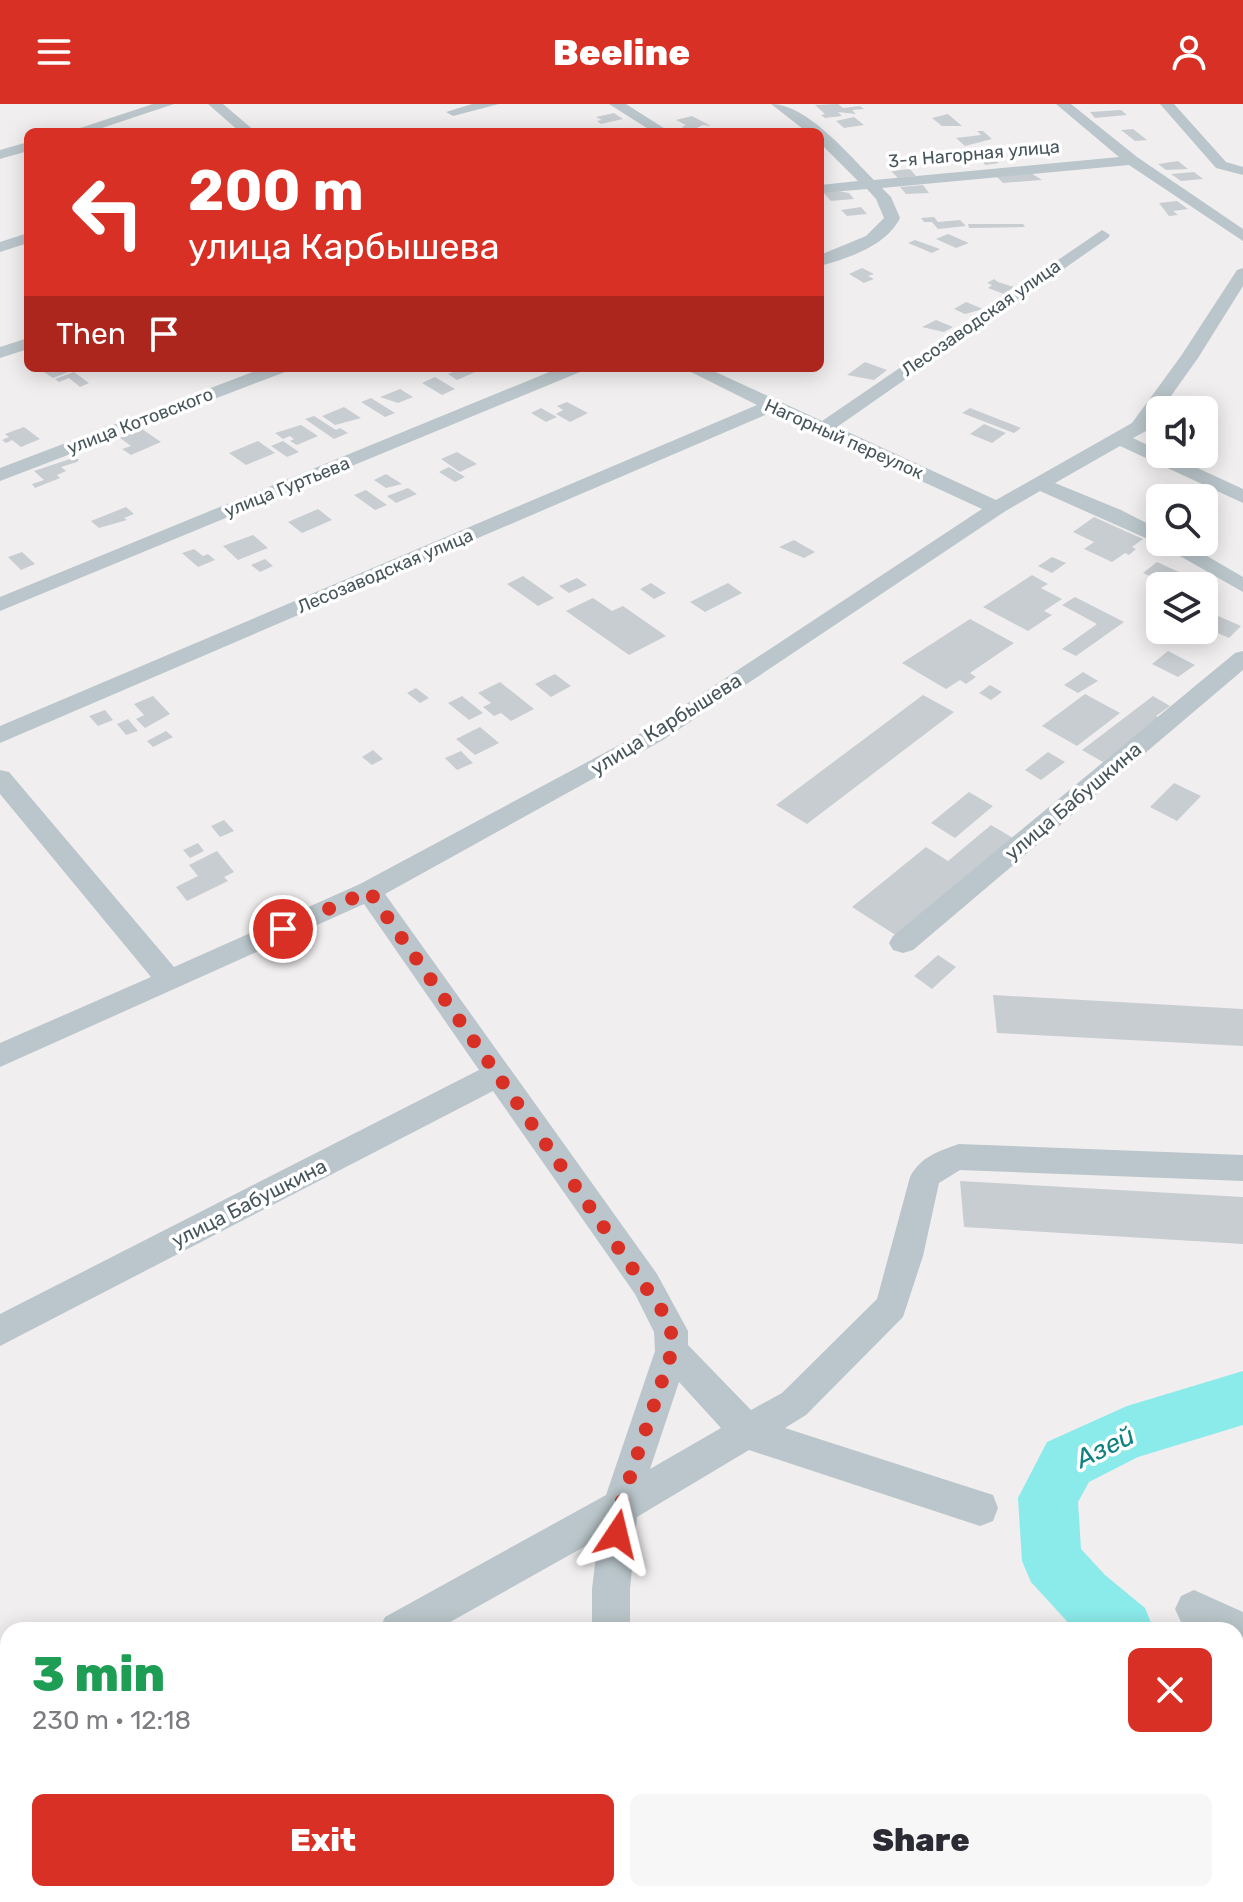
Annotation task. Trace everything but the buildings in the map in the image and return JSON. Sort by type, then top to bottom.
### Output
[{"type":"street","points":[[88,128],[167,104]]},
{"type":"street","points":[[215,104],[244,128]]},
{"type":"street","points":[[465,122],[453,112],[492,104]]},
{"type":"street","points":[[616,104],[656,128]]},
{"type":"street","points":[[778,104],[810,128]]},
{"type":"street","points":[[1063,104],[1132,160],[1243,236]]},
{"type":"street","points":[[1167,104],[1221,165],[1243,171]]},
{"type":"street","points":[[824,140],[883,197],[889,210],[890,225],[872,239],[824,259]]},
{"type":"street","points":[[0,155],[24,147]]},
{"type":"street","name":"3-я Нагорная улица","points":[[824,189],[1132,160]]},
{"type":"street","name":"Лесозаводская улица","points":[[822,429],[1102,235]]},
{"type":"street","points":[[0,247],[24,239]]},
{"type":"street","name":"улица Карбышева","points":[[0,1056],[369,891],[655,735],[997,508],[1139,427],[1189,358],[1243,273]]},
{"type":"street","points":[[0,353],[24,344]]},
{"type":"street","name":"улица Котовского","points":[[0,475],[269,372]]},
{"type":"street","name":"улица Гуртьева","points":[[0,605],[564,372]]},
{"type":"street","name":"Нагорный переулок","points":[[700,372],[997,508]]},
{"type":"street","name":"Лесозаводская улица","points":[[0,735],[770,406]]},
{"type":"street","points":[[1120,439],[1243,497]]},
{"type":"street","points":[[1039,484],[1114,514],[1146,531]]},
{"type":"street","points":[[1192,556],[1243,586]]},
{"type":"street","name":"улица Бабушкина","points":[[903,943],[1243,658]]},
{"type":"street","points":[[0,778],[169,980]]},
{"type":"street","points":[[369,891],[646,1284],[671,1331],[672,1351],[620,1507],[611,1589],[611,1622]]},
{"type":"street","name":"улица Бабушкина","points":[[0,1331],[497,1075]]},
{"type":"street","points":[[412,1622],[620,1507],[794,1404],[891,1307],[907,1256],[925,1177],[940,1164],[959,1157],[1243,1168]]},
{"type":"street","points":[[672,1351],[749,1433],[980,1508]]},
{"type":"street","points":[[1194,1609],[1223,1622]]},
{"type":"waterway","name":"Азей","points":[[1113,1622],[1083,1597],[1052,1561],[1048,1498],[1068,1462],[1127,1433],[1243,1398]]},
{"type":"route","points":[[283,929],[369,891],[663,1312],[671,1331],[672,1351],[620,1507],[617,1534]]}]
